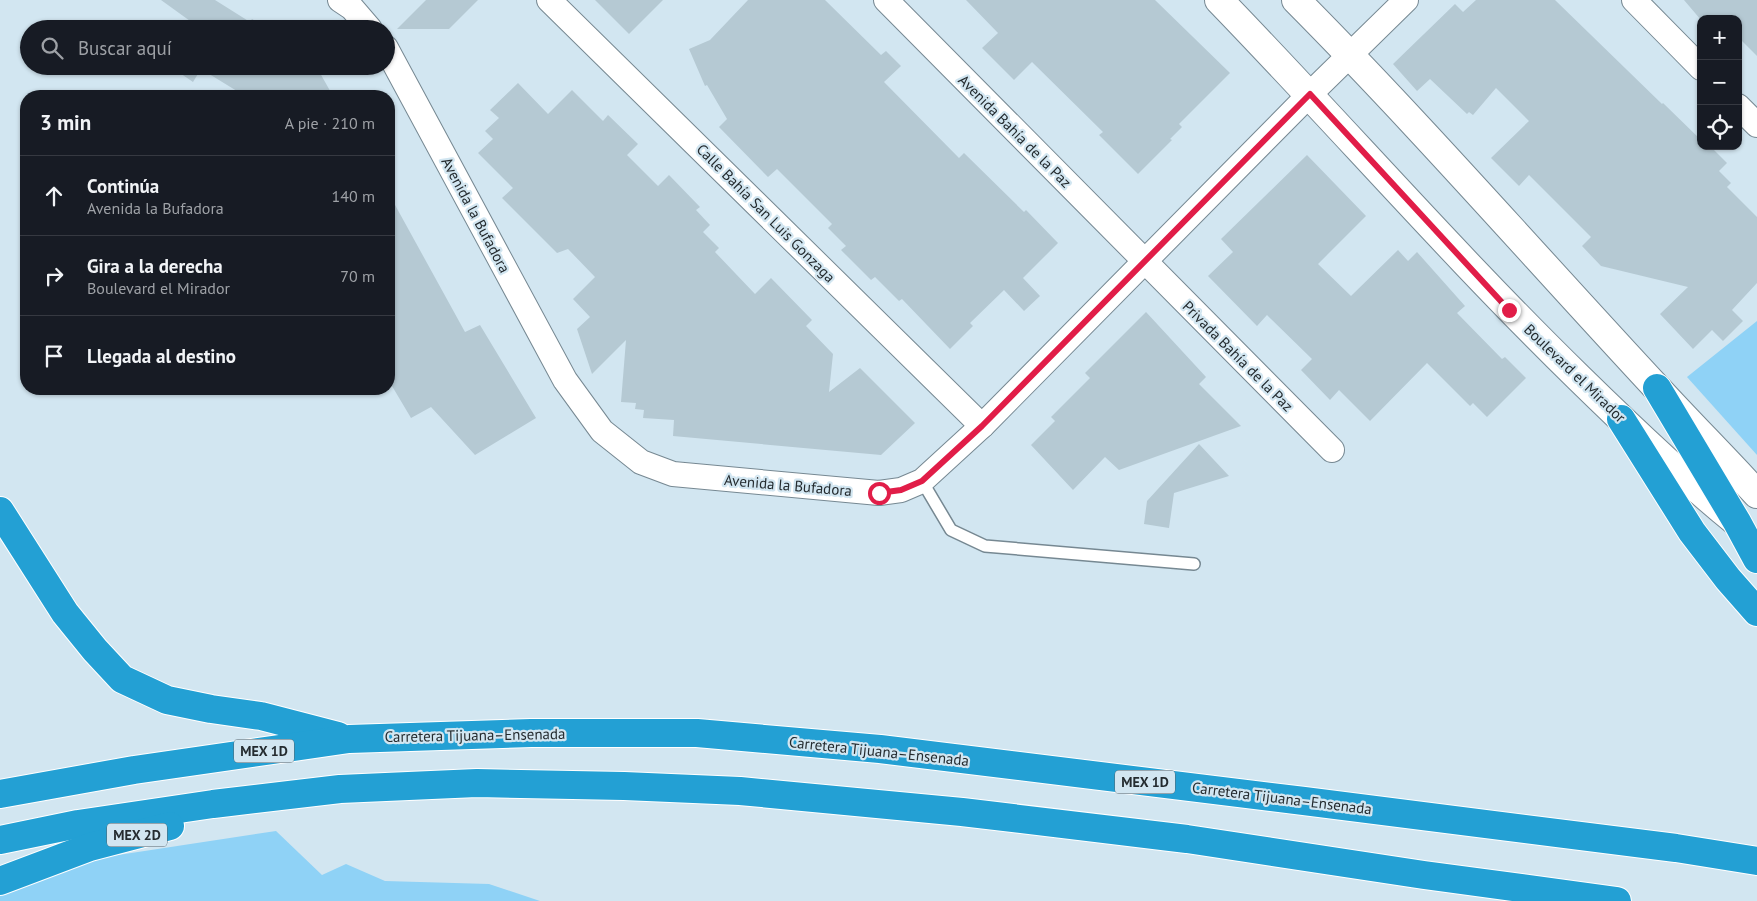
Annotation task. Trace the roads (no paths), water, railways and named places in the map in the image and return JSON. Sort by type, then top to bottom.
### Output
[{"type":"highway","points":[[1657,388],[1747,530],[1757,560]]},
{"type":"highway","points":[[1621,419],[1692,532],[1728,579],[1757,612]]},
{"type":"highway","points":[[0,511],[65,613],[122,679],[167,700],[261,716],[349,739]]},
{"type":"highway","name":"Carretera Tijuana–Ensenada","points":[[0,794],[134,770],[349,739],[531,733],[697,733],[870,748],[1304,800],[1676,848],[1757,861]]},
{"type":"highway","points":[[0,840],[78,824],[213,804],[340,789],[477,783],[624,786],[740,791],[962,812],[1177,838],[1424,875],[1617,901]]},
{"type":"highway","name":"MEX 2D","points":[[0,881],[90,847],[276,796]]},
{"type":"main road","name":"Boulevard el Mirador","points":[[1219,0],[1310,94],[1509,310],[1694,487],[1747,530]]},
{"type":"main road","points":[[1296,0],[1350,54],[1483,196],[1657,388],[1757,494]]},
{"type":"street","name":"Calle Bahía San Luis Gonzaga","points":[[549,0],[982,426]]},
{"type":"street","name":"Avenida Bahía de la Paz","points":[[886,0],[1144,261]]},
{"type":"street","name":"Avenida la Bufadora","points":[[395,65],[565,380],[602,431],[641,462],[673,474],[879,493],[901,490],[922,481],[982,426],[1310,94],[1406,0]]},
{"type":"street","points":[[1634,0],[1697,64]]},
{"type":"street","points":[[350,3],[363,20]]},
{"type":"street","points":[[1742,110],[1757,125]]},
{"type":"street","name":"Privada Bahía de la Paz","points":[[1144,261],[1332,450]]},
{"type":"lane","points":[[922,481],[951,530],[985,546],[1194,564]]}]
